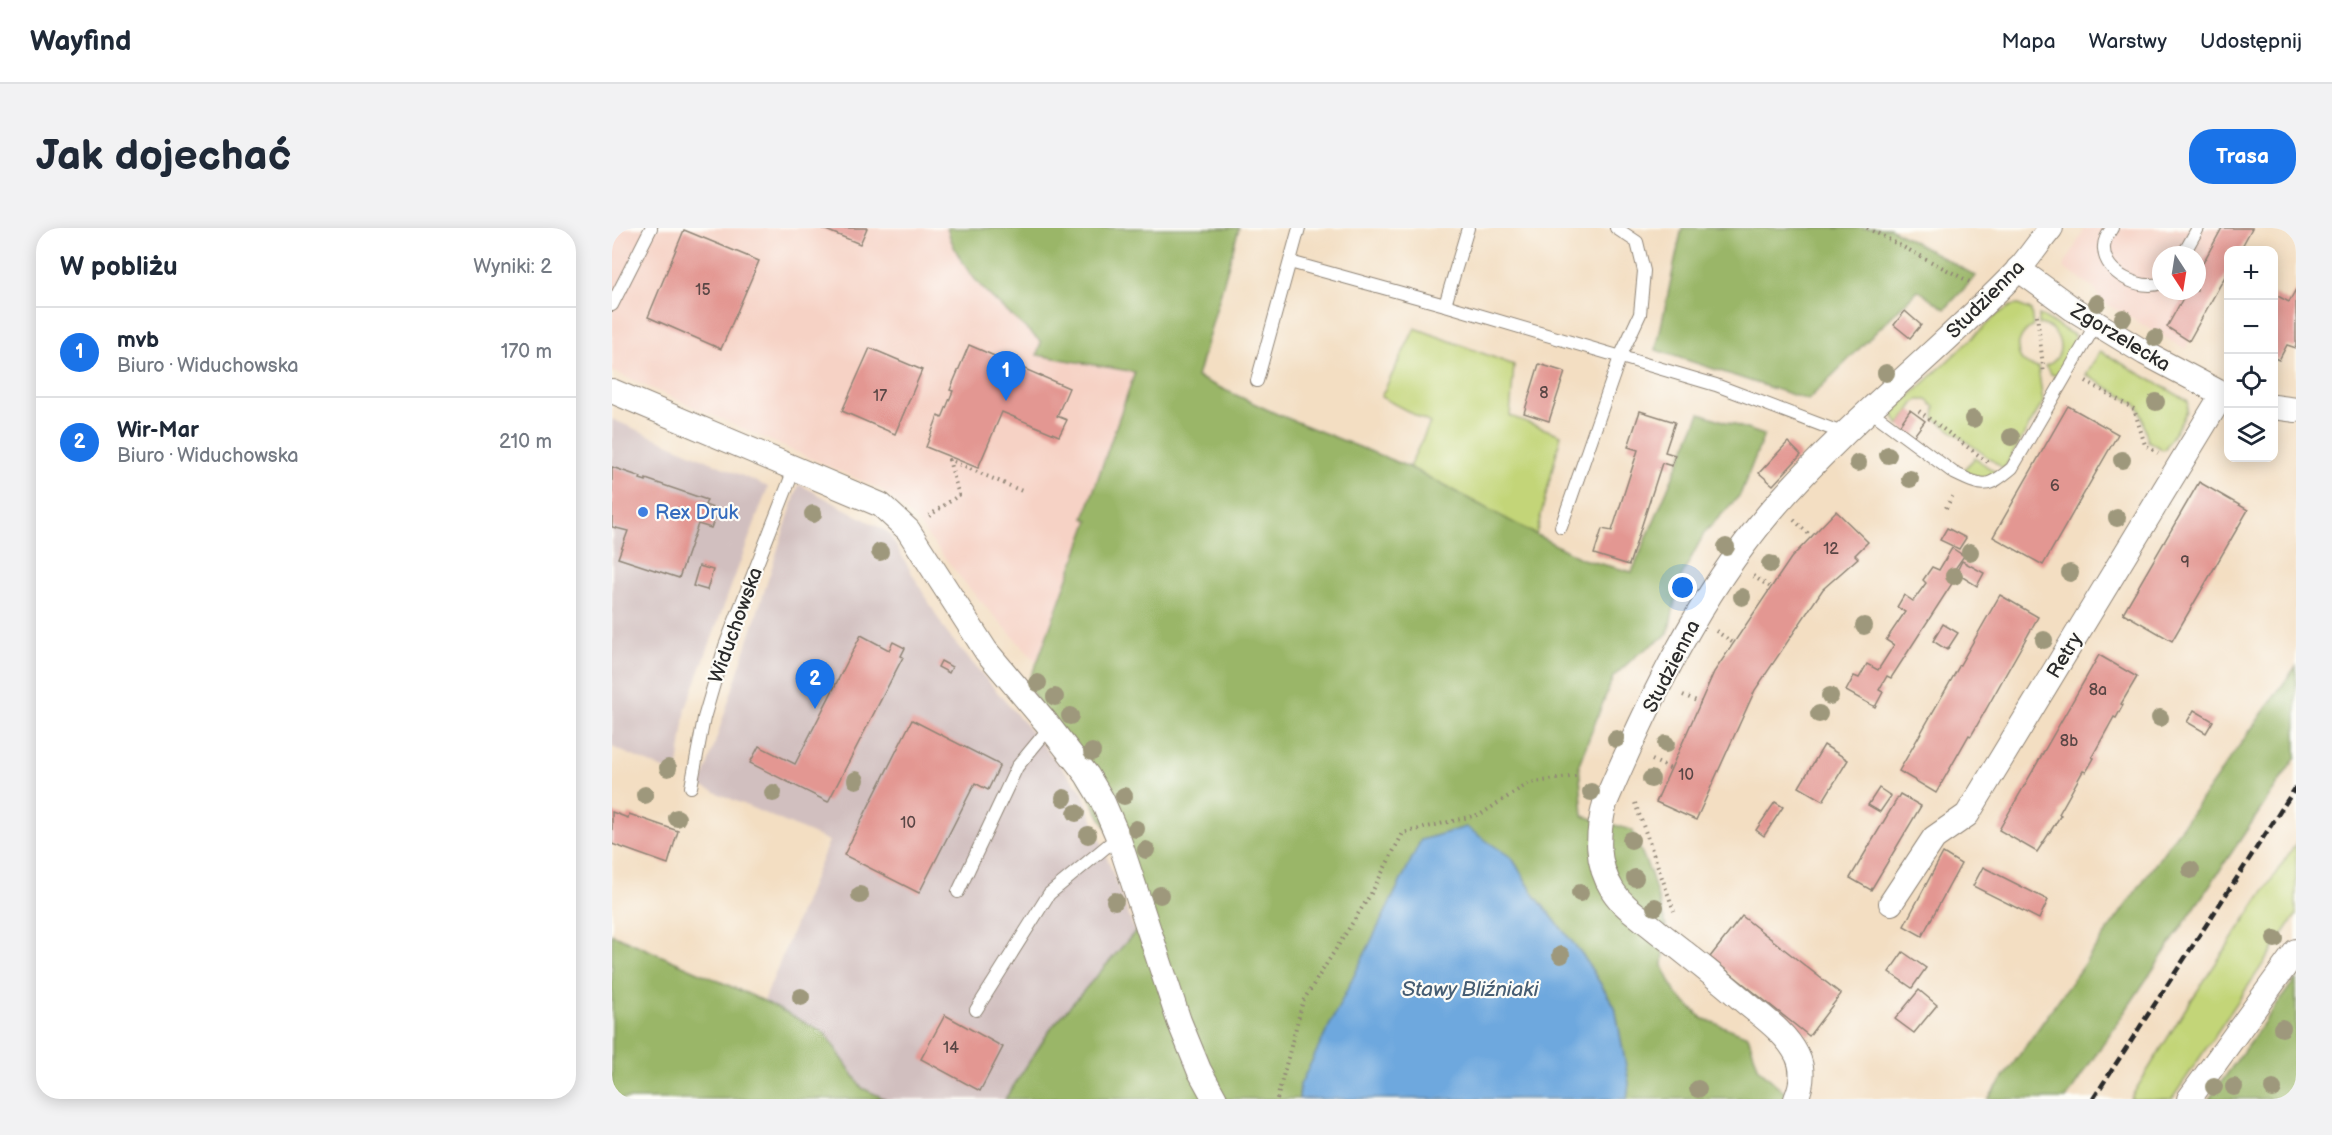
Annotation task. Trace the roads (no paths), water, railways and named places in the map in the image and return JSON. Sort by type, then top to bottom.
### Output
[{"type":"street","name":"Studzienna","points":[[1796,1099],[1802,1075],[1798,1057],[1779,1030],[1704,967],[1623,904],[1612,889],[1603,868],[1598,843],[1605,803],[1670,666],[1706,599],[1771,511],[1869,410],[2018,269],[2051,228]]},
{"type":"street","name":"Zgorzelecka","points":[[2018,269],[2096,324],[2224,395]]},
{"type":"street","points":[[612,391],[795,467],[881,506],[908,530],[986,651],[1050,727],[1087,775],[1102,800],[1118,837],[1179,1021],[1199,1070],[1215,1099]]},
{"type":"street","name":"Retry","points":[[1891,903],[1934,838],[1967,815],[2180,464],[2224,398]]},
{"type":"street","points":[[2278,408],[2296,410]]},
{"type":"street","points":[[2189,1099],[2296,951]]},
{"type":"lane","points":[[612,305],[651,228]]},
{"type":"lane","points":[[1257,381],[1299,228]]},
{"type":"lane","points":[[1445,305],[1468,228]]},
{"type":"lane","points":[[1560,527],[1620,357],[1640,314],[1644,271],[1637,242],[1616,228]]},
{"type":"lane","points":[[2112,228],[2103,251],[2110,265],[2121,276],[2139,285],[2152,286]]},
{"type":"lane","points":[[2188,246],[2198,228]]},
{"type":"lane","points":[[1290,262],[1716,385],[1845,434]]},
{"type":"lane","points":[[1869,410],[1954,473],[1983,485],[1996,481],[2012,468],[2096,324]]},
{"type":"lane","name":"Widuchowska","points":[[691,787],[704,718],[725,646],[795,467]]},
{"type":"lane","points":[[958,892],[1017,767],[1050,727]]},
{"type":"lane","points":[[976,1010],[1049,894],[1118,837]]},
{"type":"water","name":"Stawy Bliźniaki","points":[[1466,827],[1512,858],[1535,896],[1582,954],[1615,1007],[1629,1083],[1627,1099],[1299,1099],[1300,1085],[1421,840]]},
{"type":"railway","points":[[2093,1099],[2296,787]]},
{"type":"place","name":"mvb","points":[[1006,401]]},
{"type":"place","name":"Rex Druk","points":[[643,512]]},
{"type":"place","name":"Wir-Mar","points":[[815,709]]}]
